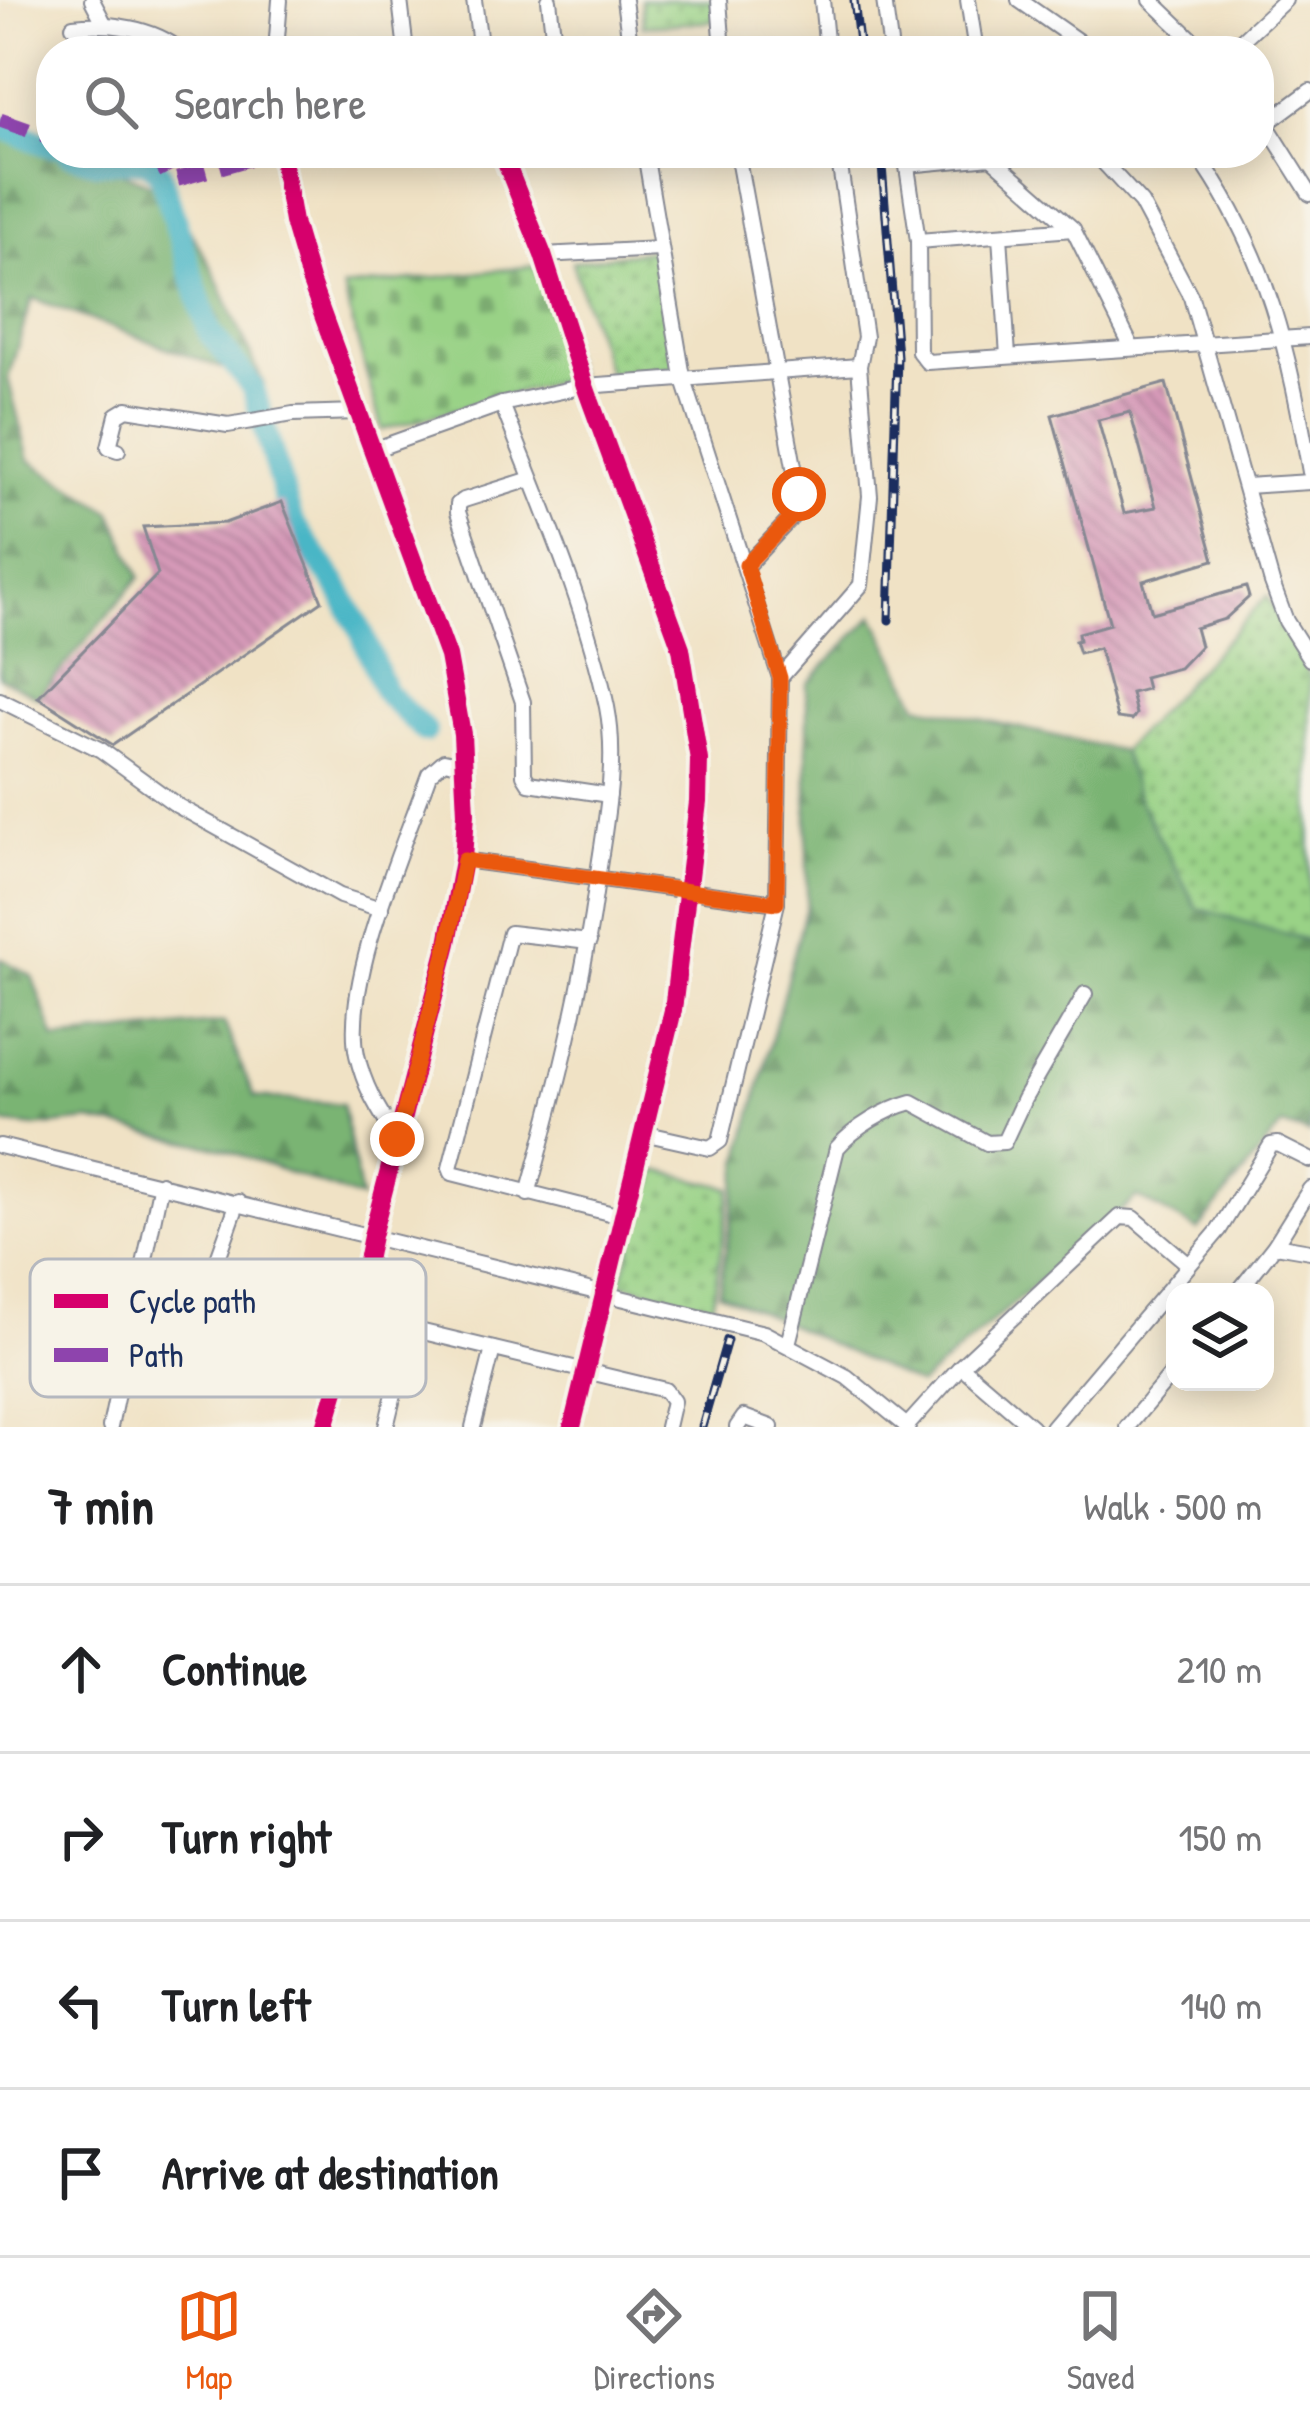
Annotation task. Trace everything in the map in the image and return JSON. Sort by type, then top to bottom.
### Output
[{"type":"street","points":[[92,0],[104,25]]},
{"type":"street","points":[[277,36],[280,0]]},
{"type":"street","points":[[400,0],[404,36]]},
{"type":"street","points":[[474,0],[479,36]]},
{"type":"street","points":[[549,0],[553,36]]},
{"type":"street","points":[[624,0],[629,36]]},
{"type":"street","points":[[718,0],[722,36]]},
{"type":"street","points":[[822,0],[826,36]]},
{"type":"street","points":[[884,0],[889,36]]},
{"type":"street","points":[[968,0],[974,36]]},
{"type":"street","points":[[1019,0],[1071,36]]},
{"type":"street","points":[[1246,36],[1285,0]]},
{"type":"street","points":[[1163,3],[1191,36]]},
{"type":"street","points":[[73,26],[104,25],[153,36]]},
{"type":"street","points":[[1274,112],[1310,91]]},
{"type":"street","points":[[1274,136],[1310,194]]},
{"type":"street","points":[[283,168],[310,280],[448,656],[462,734],[464,860],[448,943],[367,1259]]},
{"type":"street","points":[[508,168],[681,648],[699,760],[673,1010],[572,1427]]},
{"type":"street","points":[[643,1133],[710,1148],[720,1142],[777,903],[780,678],[683,377],[647,168]]},
{"type":"street","points":[[740,168],[799,494],[793,516],[746,565]]},
{"type":"street","points":[[780,678],[861,585],[870,496],[859,366],[865,337],[840,168]]},
{"type":"street","points":[[907,168],[918,241],[921,357],[927,362],[1310,338]]},
{"type":"street","points":[[1005,168],[1073,229],[1132,348]]},
{"type":"street","points":[[1109,168],[1141,203],[1191,297],[1286,621],[1310,659]]},
{"type":"street","points":[[1205,168],[1246,235],[1285,338],[1310,472]]},
{"type":"street","points":[[918,241],[1073,229]]},
{"type":"street","points":[[1000,236],[1008,356]]},
{"type":"street","points":[[543,255],[660,250]]},
{"type":"street","points":[[373,450],[502,404],[585,386],[859,366]]},
{"type":"street","points":[[502,404],[584,626],[608,710],[609,795],[589,942],[528,1194]]},
{"type":"street","points":[[118,450],[109,446],[117,415],[128,409],[228,425],[293,414],[358,412]]},
{"type":"street","points":[[531,479],[464,500],[458,512],[524,702],[524,775],[529,783],[609,795]]},
{"type":"street","points":[[1246,486],[1310,482]]},
{"type":"street","points":[[0,700],[101,750],[178,806],[340,896],[381,909]]},
{"type":"street","points":[[397,1139],[375,1108],[357,1054],[355,1024],[362,979],[381,909],[430,775],[444,761],[463,765]]},
{"type":"street","points":[[464,860],[777,903]]},
{"type":"street","points":[[589,942],[510,933],[452,1173],[621,1216]]},
{"type":"street","points":[[788,1344],[837,1148],[893,1107],[912,1102],[987,1143],[1004,1142],[1084,994]]},
{"type":"street","points":[[1052,1427],[1219,1230],[1271,1145],[1310,1160]]},
{"type":"street","points":[[0,1146],[764,1333],[848,1377],[907,1427],[961,1366],[1120,1217],[1134,1218],[1188,1264]]},
{"type":"street","points":[[145,1259],[160,1184]]},
{"type":"street","points":[[1245,1283],[1310,1189]]},
{"type":"street","points":[[218,1259],[238,1202]]},
{"type":"street","points":[[1275,1244],[1310,1251]]},
{"type":"street","points":[[426,1332],[671,1394],[667,1427]]},
{"type":"street","points":[[473,1427],[493,1349]]},
{"type":"street","points":[[961,1366],[1032,1427]]},
{"type":"street","points":[[1127,1427],[1166,1381]]},
{"type":"street","points":[[110,1427],[117,1397]]},
{"type":"street","points":[[325,1427],[334,1397]]},
{"type":"street","points":[[386,1427],[394,1397]]},
{"type":"street","points":[[737,1427],[744,1417],[771,1427]]},
{"type":"green space","points":[[641,0],[717,0],[718,21],[643,26]]},
{"type":"green space","points":[[0,127],[36,139],[36,168],[112,168],[167,191],[213,270],[263,383],[32,298],[8,378],[29,460],[112,512],[140,577],[38,697],[0,677]]},
{"type":"green space","points":[[660,249],[687,368],[608,373],[572,262]]},
{"type":"green space","points":[[534,266],[577,376],[382,430],[343,288]]},
{"type":"green space","points":[[1267,596],[1310,678],[1310,941],[1197,908],[1139,800],[1122,751]]},
{"type":"green space","points":[[874,615],[918,705],[1122,751],[1139,800],[1197,908],[1310,941],[1310,1134],[1282,1125],[1198,1230],[1137,1197],[919,1385],[719,1292],[741,1157],[807,903],[807,684]]},
{"type":"green space","points":[[0,958],[32,976],[55,1039],[224,1022],[254,1097],[342,1104],[361,1199],[224,1149],[90,1121],[34,1127],[0,1123]]},
{"type":"green space","points":[[656,1170],[731,1188],[712,1307],[620,1283]]},
{"type":"building","points":[[1166,383],[1214,560],[1143,581],[1152,613],[1246,587],[1249,597],[1225,619],[1195,628],[1200,646],[1179,668],[1144,677],[1147,689],[1131,693],[1136,714],[1132,720],[1117,718],[1099,648],[1079,653],[1075,641],[1078,633],[1110,624],[1052,415]],"holes":[[[1130,412],[1156,507],[1124,513],[1098,420]]]},
{"type":"building","points":[[282,502],[322,601],[113,745],[38,697],[158,574],[143,527],[225,523]]},
{"type":"waterway","points":[[0,127],[36,140]]},
{"type":"waterway","points":[[155,168],[210,333],[253,388],[292,522],[338,587],[385,692],[425,731]]},
{"type":"railway","points":[[854,0],[858,36]]},
{"type":"railway","points":[[882,168],[897,356],[889,620]]},
{"type":"railway","points":[[702,1427],[727,1340]]},
{"type":"marked path","points":[[0,120],[36,133]]},
{"type":"marked path","points":[[164,168],[171,181],[217,168]]},
{"type":"cycle path","points":[[284,168],[310,280],[448,656],[462,734],[463,860],[448,943],[367,1259]]},
{"type":"cycle path","points":[[508,168],[681,648],[699,760],[673,1010],[572,1427]]},
{"type":"cycle path","points":[[325,1427],[334,1397]]},
{"type":"route","points":[[397,1139],[448,943],[464,860],[777,903],[780,678],[746,565],[793,516],[799,494]]}]
